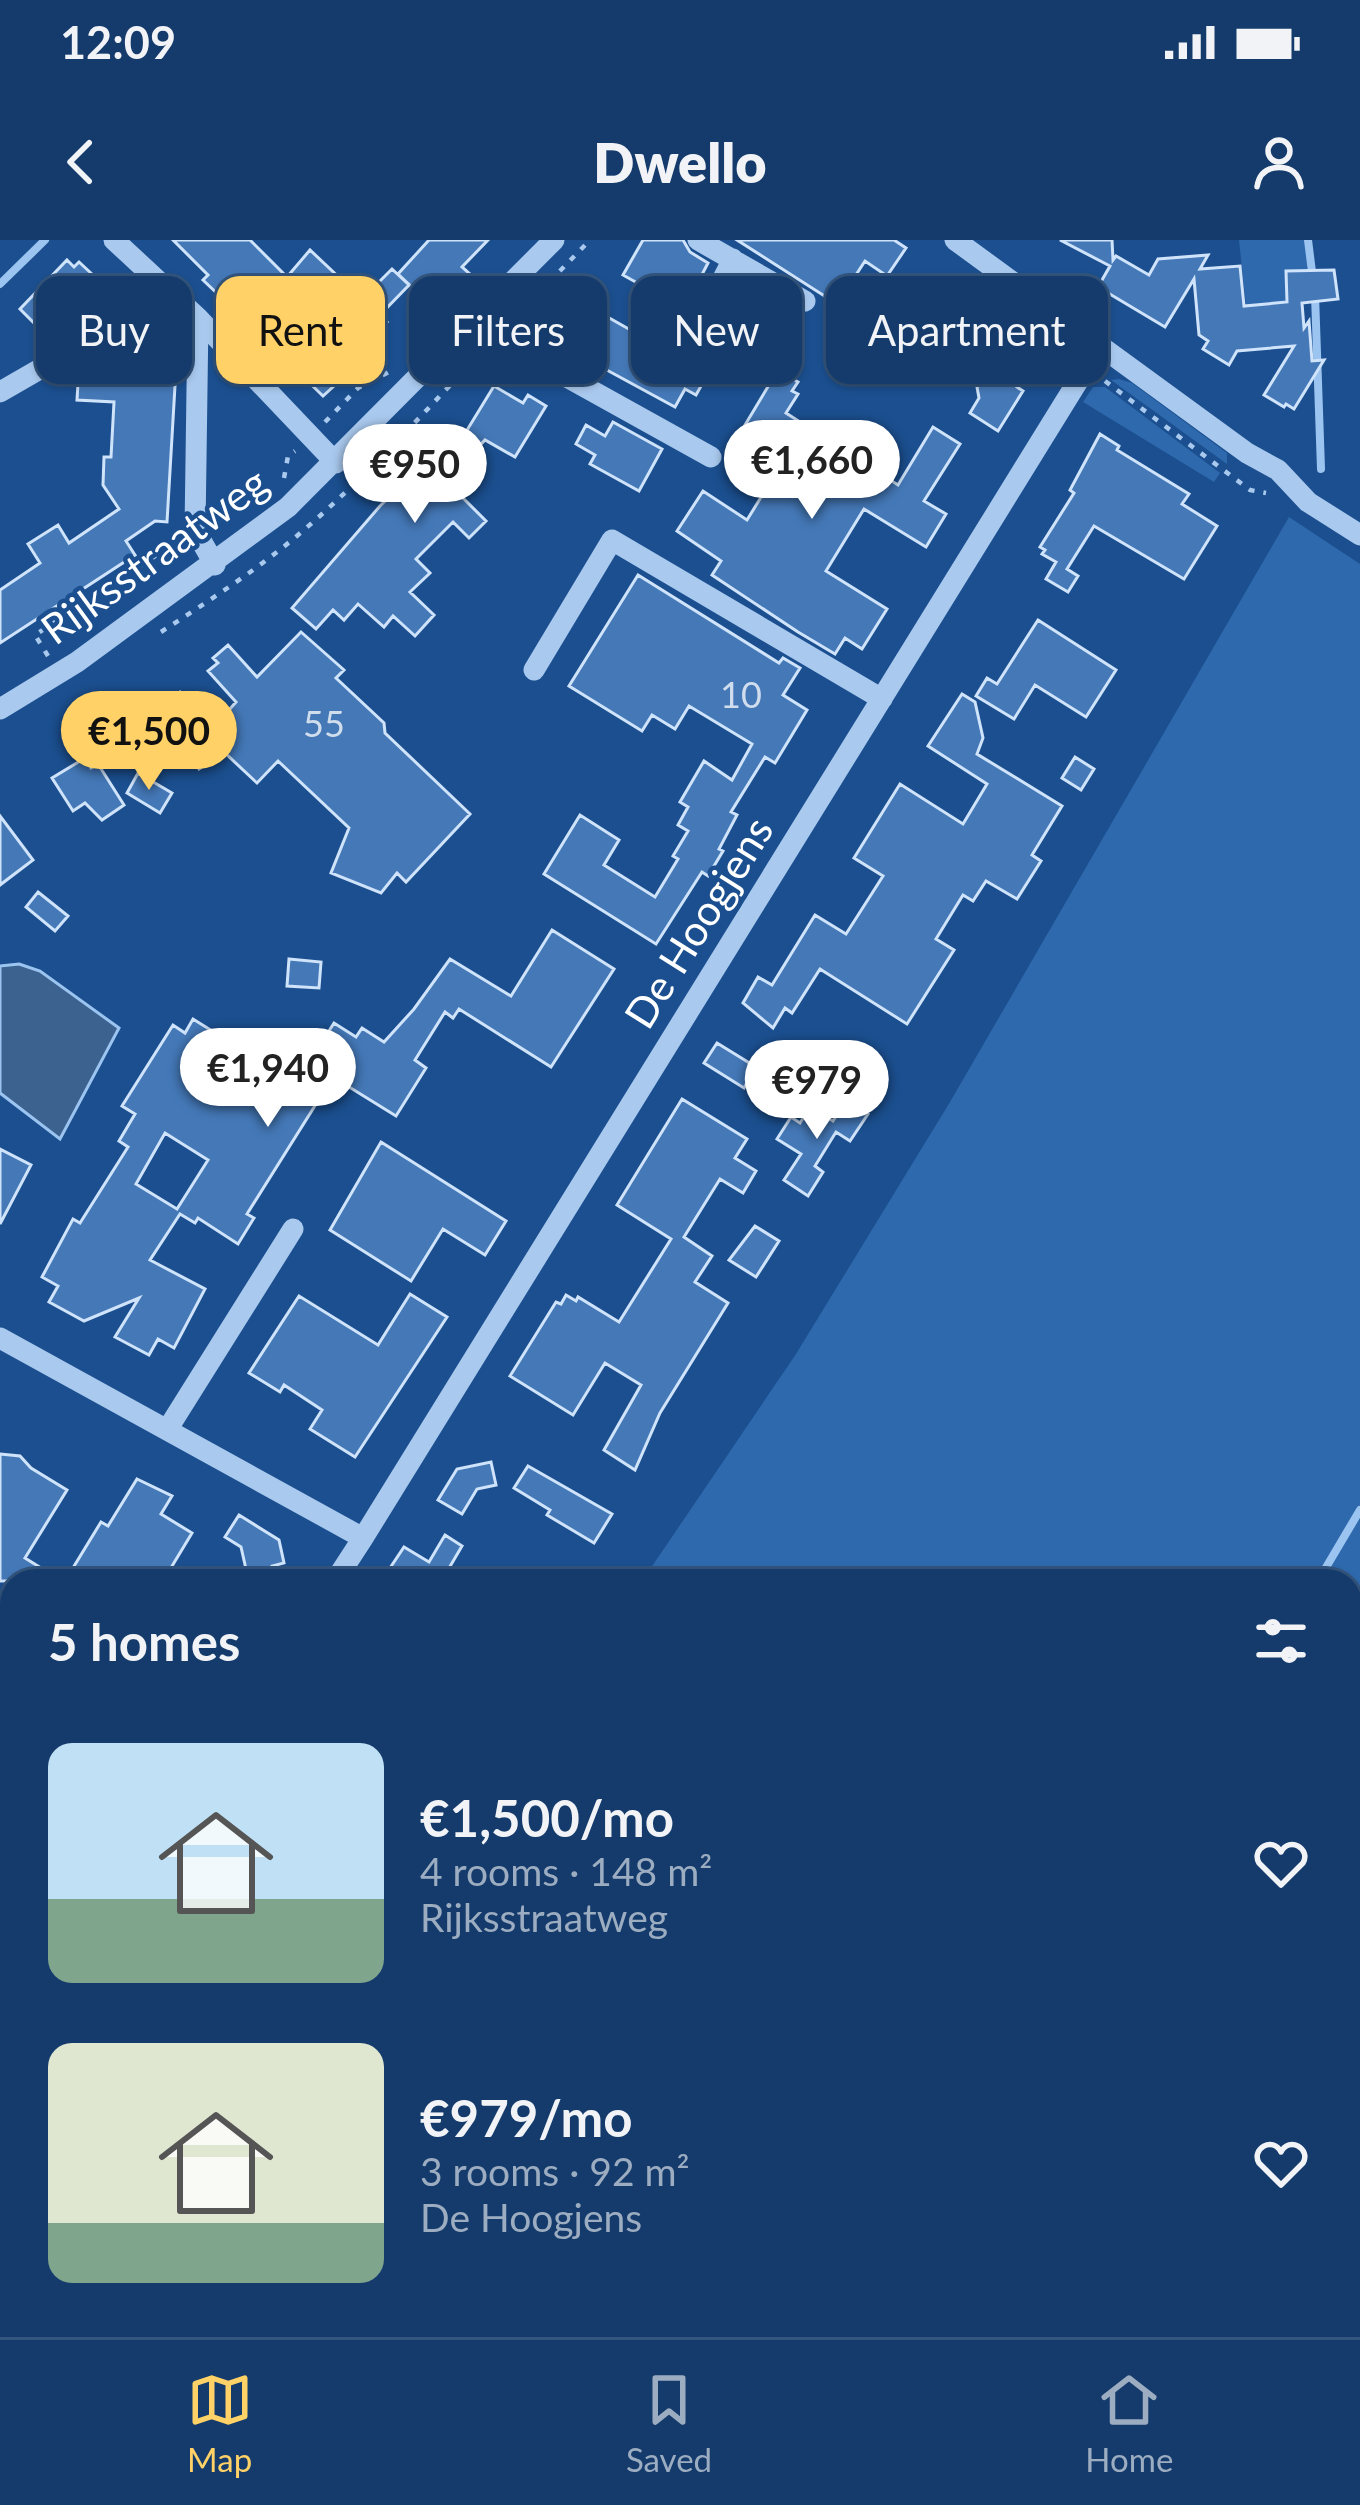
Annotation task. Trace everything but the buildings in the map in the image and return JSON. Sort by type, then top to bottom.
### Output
[{"type":"street","name":"Rijksstraatweg","points":[[519,276],[554,240]]},
{"type":"street","points":[[698,240],[805,301]]},
{"type":"street","points":[[955,240],[1004,276]]},
{"type":"street","points":[[119,242],[153,276]]},
{"type":"street","points":[[724,276],[733,259]]},
{"type":"street","points":[[192,313],[336,463]]},
{"type":"street","points":[[198,318],[195,530],[215,565]]},
{"type":"street","points":[[1108,353],[1246,453],[1278,470],[1308,502],[1360,535]]},
{"type":"street","points":[[0,392],[36,371]]},
{"type":"street","name":"Rijksstraatweg","points":[[0,709],[77,662],[215,565],[288,507],[413,384]]},
{"type":"street","points":[[579,384],[711,458]]},
{"type":"street","name":"De Hoogjens","points":[[343,1569],[1077,384]]},
{"type":"street","points":[[534,670],[612,540],[881,699]]},
{"type":"street","points":[[167,1430],[292,1229]]},
{"type":"street","points":[[0,1338],[363,1538]]},
{"type":"path","name":"Rijksstraatweg","points":[[280,487],[288,456],[358,388],[409,364]]},
{"type":"path","name":"Rijksstraatweg","points":[[49,656],[35,635],[195,530]]},
{"type":"path","name":"Rijksstraatweg","points":[[33,667],[62,644]]},
{"type":"shaded area","points":[[1239,240],[1305,240],[1310,299],[1246,306]]},
{"type":"shaded area","points":[[1111,380],[1132,383],[1227,453],[1227,464]]},
{"type":"shaded area","points":[[1093,387],[1105,387],[1220,473],[1214,482],[1083,402]]},
{"type":"shaded area","points":[[1289,517],[1360,564],[1360,1569],[650,1569],[796,1354],[950,1102]]},
{"type":"shaded area","points":[[19,964],[40,971],[119,1028],[60,1139],[0,1093],[0,966]]},
{"type":"waterway","points":[[0,284],[45,240]]},
{"type":"waterway","points":[[1308,240],[1313,280]]},
{"type":"waterway","points":[[1315,295],[1321,469]]},
{"type":"waterway","points":[[1325,1569],[1360,1510]]}]
